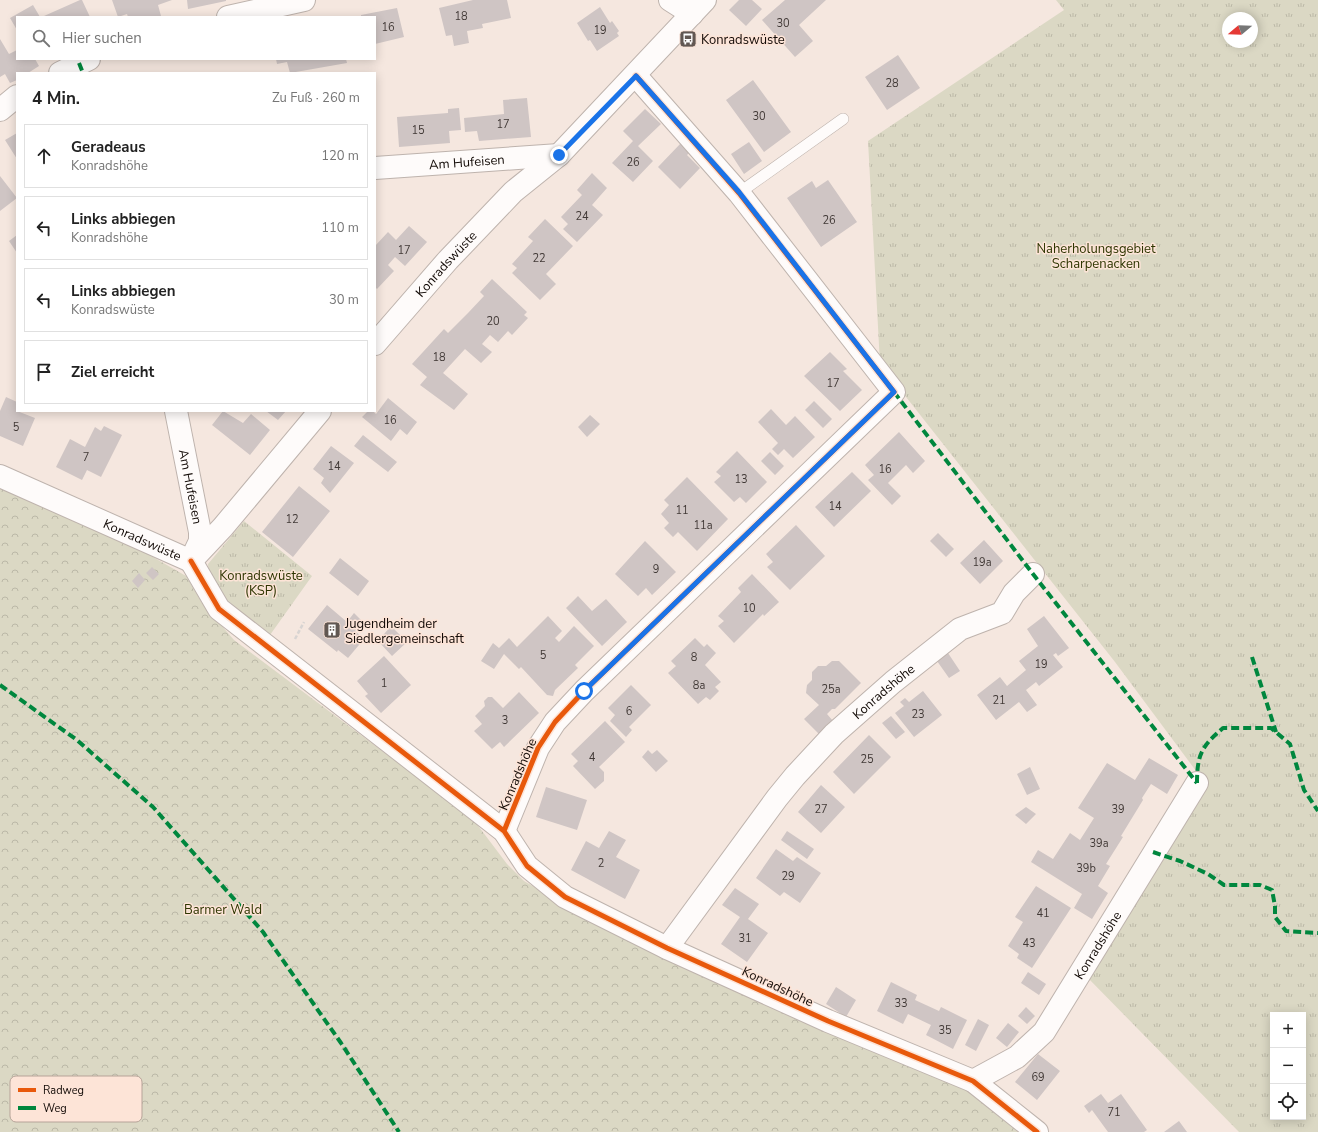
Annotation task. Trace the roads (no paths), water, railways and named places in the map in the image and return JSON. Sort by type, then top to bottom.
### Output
[{"type":"street","points":[[232,16],[304,0]]},
{"type":"street","points":[[670,0],[698,7]]},
{"type":"street","name":"Konradswüste","points":[[376,343],[448,260],[507,197],[559,155],[636,76],[698,7]]},
{"type":"street","points":[[62,72],[87,60]]},
{"type":"street","name":"Konradshöhe","points":[[504,831],[538,748],[555,722],[590,686],[894,392],[739,192],[636,76]]},
{"type":"street","points":[[0,110],[16,97]]},
{"type":"street","name":"Am Hufeisen","points":[[376,168],[559,155]]},
{"type":"street","name":"Am Hufeisen","points":[[176,412],[200,532],[200,540],[191,561]]},
{"type":"street","name":"Konradswüste","points":[[0,476],[191,561],[223,527],[319,412]]},
{"type":"street","name":"Konradshöhe","points":[[191,561],[219,609],[504,831],[527,866],[565,897],[667,948],[828,1021],[973,1082],[1037,1132]]},
{"type":"street","name":"Konradshöhe","points":[[667,948],[794,776],[834,734],[893,682],[960,629],[1002,613],[1014,593],[1033,574]]},
{"type":"street","name":"Konradshöhe","points":[[973,1082],[1017,1057],[1044,1032],[1197,783]]},
{"type":"lane","points":[[739,192],[842,119]]},
{"type":"place","name":"Konradswüste","points":[[688,39]]},
{"type":"place","name":"Jugendheim der Siedlergemeinschaft","points":[[332,630]]},
{"type":"park label","name":"Naherholungsgebiet Scharpenacken","points":[[1096,256]]},
{"type":"park label","name":"Konradswüste (KSP)","points":[[261,582]]},
{"type":"park label","name":"Barmer Wald","points":[[223,909]]}]
